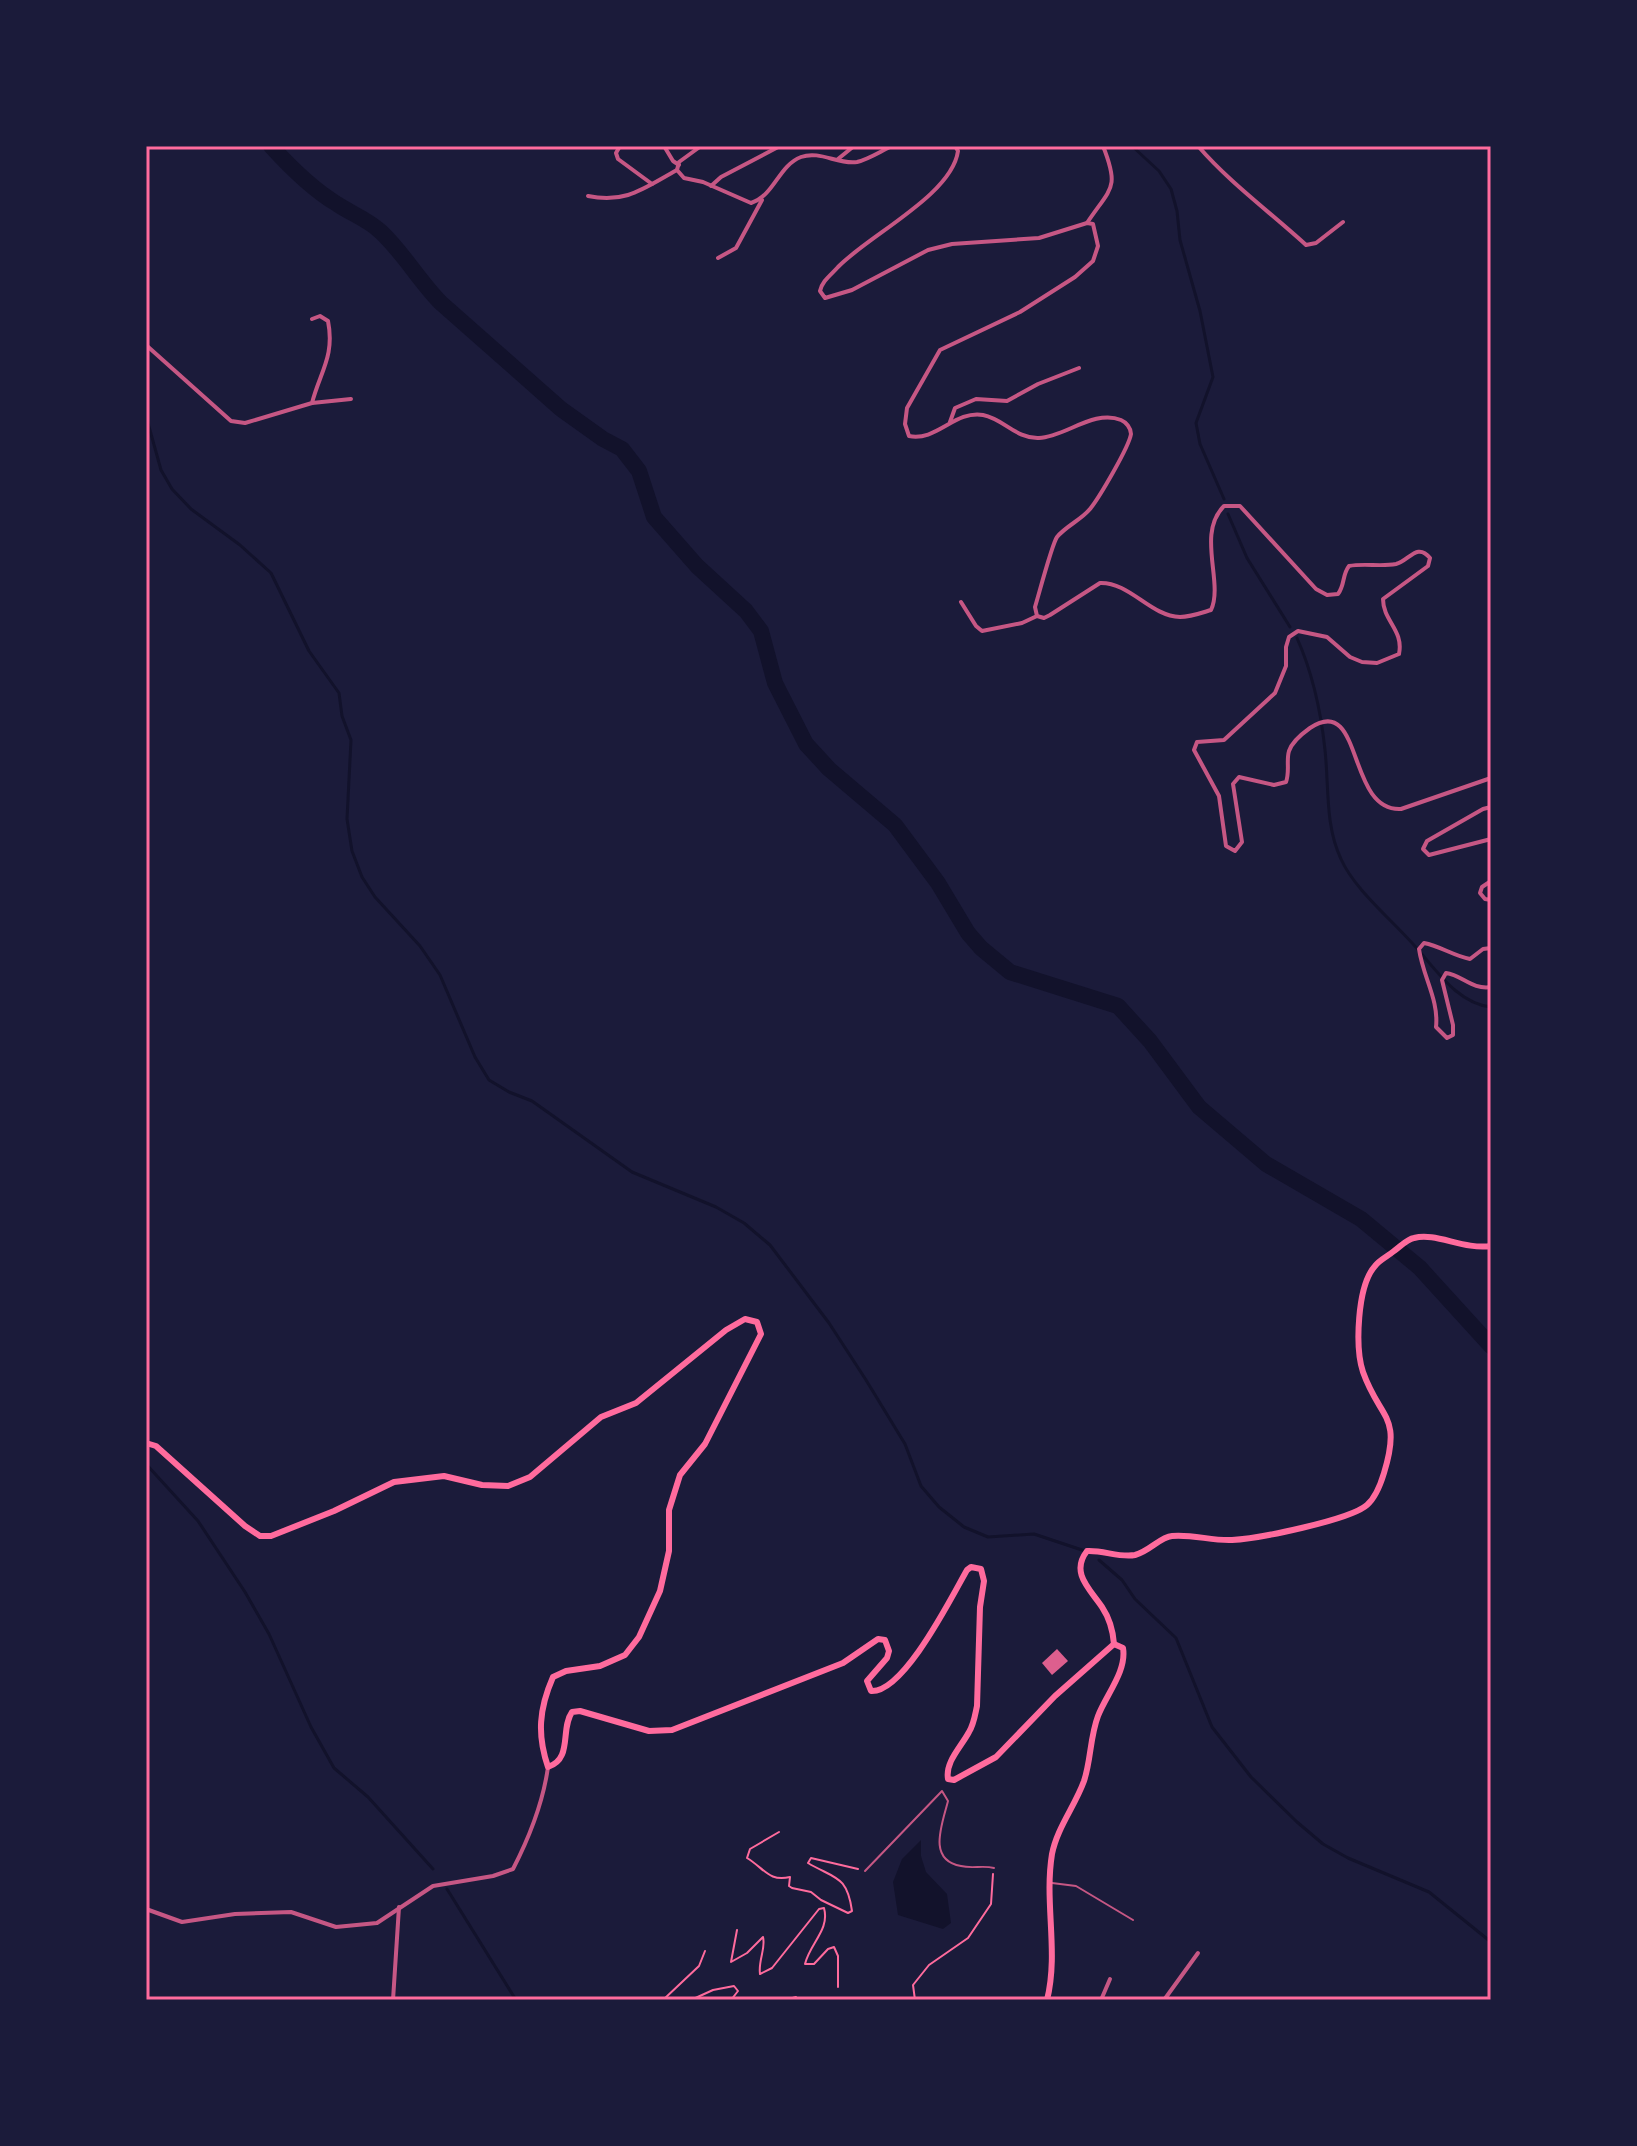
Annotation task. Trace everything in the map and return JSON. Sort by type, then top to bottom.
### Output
[{"type":"main road","points":[[1114,1644],[1113,1628],[1104,1609],[1083,1581],[1081,1559],[1087,1551],[1130,1556],[1150,1550],[1163,1538],[1173,1536],[1214,1540],[1255,1538],[1344,1515],[1367,1505],[1380,1485],[1392,1448],[1387,1417],[1363,1372],[1359,1346],[1359,1315],[1373,1267],[1412,1238],[1440,1239],[1467,1247],[1491,1246]]},
{"type":"main road","points":[[146,1443],[156,1446],[245,1526],[260,1536],[271,1536],[394,1482],[444,1476],[482,1485],[508,1486],[530,1477],[601,1417],[636,1403],[726,1330],[745,1319],[757,1322],[761,1334],[705,1444],[680,1475],[669,1510],[669,1551],[660,1591],[639,1637],[625,1655],[600,1666],[566,1671],[553,1677],[546,1693],[540,1731],[540,1745],[548,1767],[557,1765],[562,1757],[567,1719],[572,1712],[580,1711],[649,1731],[672,1730],[843,1663],[878,1639],[885,1640],[889,1651],[887,1658],[867,1681],[871,1691],[877,1692],[906,1669],[971,1567],[981,1569],[984,1581],[980,1607],[977,1706],[974,1722],[946,1774],[948,1779],[954,1780],[996,1757],[1055,1696],[1114,1644]]},
{"type":"main road","points":[[1047,2000],[1053,1954],[1052,1855],[1085,1778],[1098,1715],[1123,1663],[1123,1648],[1114,1644]]},
{"type":"street","points":[[620,146],[616,153],[618,159],[652,184]]},
{"type":"street","points":[[664,146],[684,178],[751,203],[762,200]]},
{"type":"street","points":[[588,196],[608,200],[624,198],[678,168],[701,146]]},
{"type":"street","points":[[711,186],[721,177],[780,146]]},
{"type":"street","points":[[838,159],[854,146]]},
{"type":"street","points":[[718,258],[736,248],[762,200],[791,162],[803,156],[817,155],[855,163],[892,146]]},
{"type":"street","points":[[955,146],[957,163],[932,192],[844,261],[821,284],[820,291],[825,298],[852,290],[928,250],[952,244],[1039,238],[1087,223],[1093,224],[1098,246],[1093,261],[1075,277],[1020,312],[975,335],[951,343],[932,359],[921,386],[907,408],[905,424],[909,436],[915,437],[928,434],[968,414],[984,415],[1013,431],[1040,438],[1107,418],[1122,420],[1129,427],[1131,434],[1125,448],[1089,510],[1057,538],[1035,607],[1037,616]]},
{"type":"street","points":[[1087,223],[1112,189],[1113,171],[1103,146]]},
{"type":"street","points":[[1198,146],[1224,176],[1260,203],[1306,245],[1316,243],[1343,222]]},
{"type":"street","points":[[312,319],[320,316],[328,321],[330,340],[325,371],[312,403]]},
{"type":"street","points":[[146,345],[231,421],[252,421],[312,403],[351,399]]},
{"type":"street","points":[[950,422],[955,408],[976,399],[1007,401],[1038,384],[1079,368]]},
{"type":"street","points":[[961,602],[982,631],[1022,623],[1037,616],[1044,618],[1100,583],[1109,582],[1164,613],[1180,617],[1211,610],[1215,600],[1210,560],[1213,526],[1218,511],[1224,506],[1240,506],[1316,589],[1327,595],[1338,594],[1349,566],[1394,564],[1412,554],[1426,553],[1430,558],[1428,566],[1383,599],[1386,615],[1397,630],[1401,643],[1399,654],[1377,663],[1362,662],[1350,657],[1327,637],[1298,631],[1289,637],[1286,666],[1275,693],[1244,719],[1233,734],[1224,740],[1197,742],[1194,750],[1219,796],[1226,846],[1235,851],[1242,842],[1233,784],[1239,777],[1274,785],[1286,782],[1290,772],[1289,752],[1295,742],[1309,728],[1326,720],[1344,728],[1368,788],[1378,803],[1391,810],[1491,778]]},
{"type":"street","points":[[1491,807],[1427,841],[1423,849],[1429,855],[1491,839]]},
{"type":"street","points":[[1491,881],[1482,887],[1480,893],[1491,900]]},
{"type":"street","points":[[1491,948],[1483,949],[1470,959],[1424,943],[1419,949],[1424,976],[1437,1011],[1436,1027],[1447,1038],[1453,1035],[1453,1025],[1442,980],[1446,973],[1455,974],[1460,980],[1475,986],[1491,987]]},
{"type":"street","points":[[146,1909],[182,1922],[235,1914],[291,1912],[336,1927],[377,1923],[433,1886],[493,1876],[513,1869],[528,1839],[545,1789],[548,1767]]},
{"type":"street","points":[[393,2000],[399,1907]]},
{"type":"street","points":[[1164,2000],[1198,1953]]},
{"type":"street","points":[[1101,2000],[1110,1979]]},
{"type":"lane","points":[[865,1871],[942,1791],[948,1801],[939,1850],[946,1861],[963,1867],[994,1868]]},
{"type":"lane","points":[[1050,1883],[1076,1886],[1133,1920]]},
{"type":"path","points":[[779,1832],[750,1849],[747,1858],[772,1878],[779,1881],[790,1877],[789,1886],[811,1892],[840,1911],[852,1911],[849,1893],[838,1876],[808,1863],[811,1858],[865,1871]]},
{"type":"path","points":[[915,2000],[913,1985],[929,1965],[968,1938],[991,1904],[994,1868]]},
{"type":"path","points":[[737,1930],[731,1962],[747,1953],[763,1937],[760,1974],[772,1968],[819,1909],[824,1908],[827,1919],[808,1952],[805,1964],[814,1964],[834,1947],[838,1956],[838,1987]]},
{"type":"path","points":[[663,2000],[699,1966],[705,1951]]},
{"type":"path","points":[[691,2000],[713,1990],[734,1986],[738,1991],[731,2000]]},
{"type":"path","points":[[785,2000],[796,1997],[798,2000]]},
{"type":"shaded area","points":[[921,1840],[921,1856],[926,1872],[947,1894],[951,1923],[943,1929],[898,1915],[893,1882],[902,1859]]},
{"type":"building","points":[[1057,1649],[1068,1661],[1052,1675],[1042,1663]]},
{"type":"waterway","points":[[271,146],[319,192],[380,231],[441,303],[561,409],[622,449],[639,471],[654,517],[697,566],[746,611],[761,631],[775,683],[806,744],[829,769],[895,825],[981,948],[1010,972],[1118,1006],[1150,1041],[1199,1107],[1266,1164],[1361,1219],[1420,1268],[1491,1346]]},
{"type":"waterway","points":[[1132,146],[1159,171],[1171,189],[1177,211],[1180,240],[1200,311],[1213,377],[1196,423],[1200,444],[1224,499]]},
{"type":"waterway","points":[[146,416],[161,470],[172,489],[191,509],[240,545],[271,573],[309,651],[339,693],[342,716],[351,740],[347,819],[352,851],[362,877],[375,897],[420,946],[440,975],[475,1057],[489,1080],[532,1101],[632,1172],[716,1207],[744,1223],[770,1245],[829,1323],[866,1380],[905,1444],[921,1486],[939,1507],[964,1527],[988,1537],[1034,1534],[1085,1551]]},
{"type":"waterway","points":[[1228,514],[1247,558],[1290,627]]},
{"type":"waterway","points":[[1297,638],[1319,707],[1332,833],[1347,871],[1451,987],[1470,1000],[1491,1007]]},
{"type":"waterway","points":[[146,1464],[198,1521],[245,1592],[269,1634],[311,1727],[334,1768],[368,1797],[433,1869]]},
{"type":"waterway","points":[[1099,1560],[1176,1638],[1212,1727],[1251,1777],[1297,1822],[1323,1844],[1348,1858],[1429,1892],[1491,1942]]},
{"type":"waterway","points":[[447,1889],[516,2000]]}]
